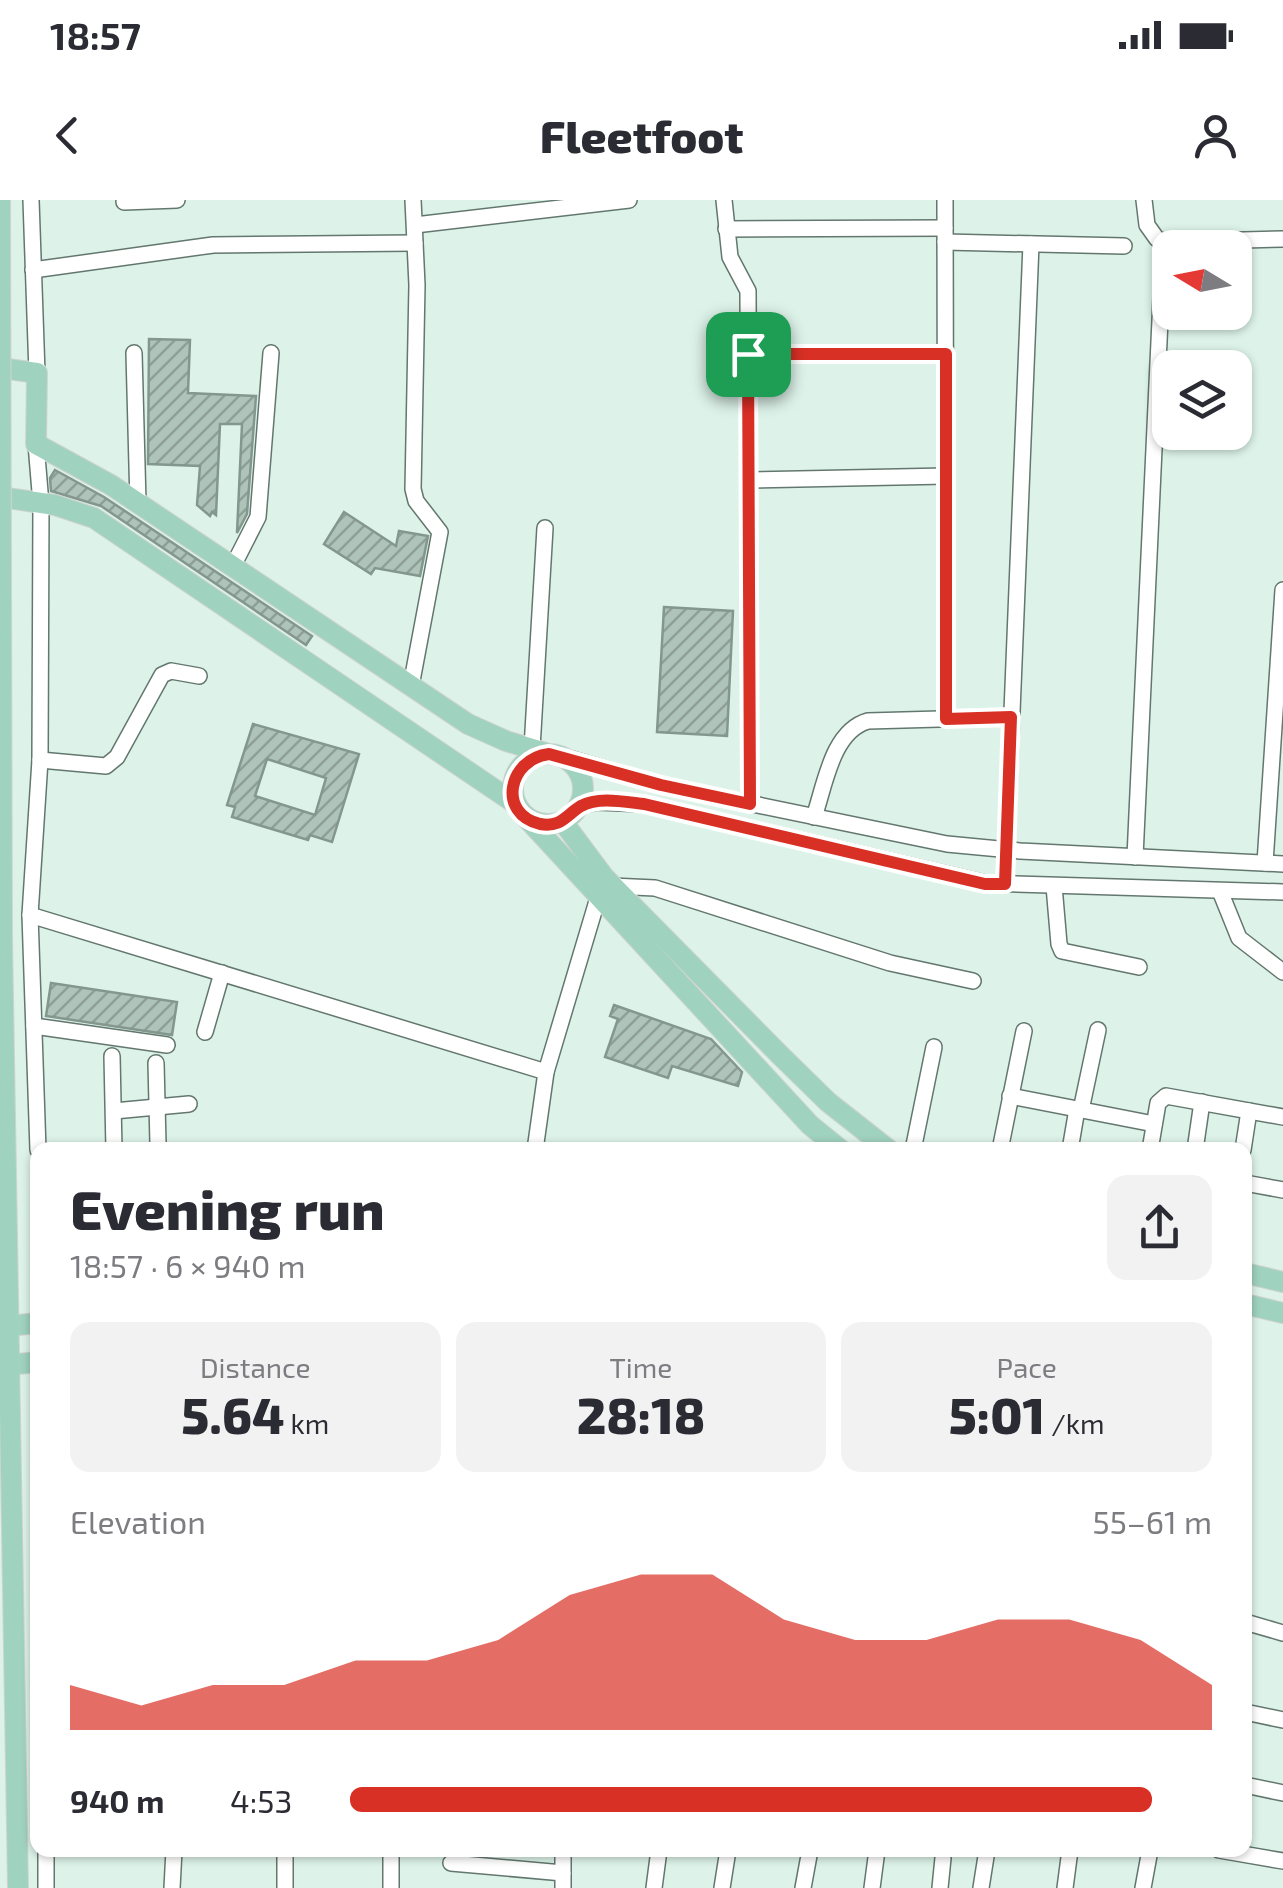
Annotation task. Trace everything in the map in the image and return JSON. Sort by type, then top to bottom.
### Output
[{"type":"main road","points":[[0,200],[2,938],[18,1888]]},
{"type":"main road","points":[[0,368],[37,373],[36,444],[138,503],[468,724],[547,753],[579,772],[583,783],[580,806],[563,822],[541,824],[94,518],[68,508],[0,498]]},
{"type":"main road","points":[[547,753],[537,755],[518,770],[513,781],[519,808],[828,1102],[879,1142]]},
{"type":"main road","points":[[563,822],[605,887],[810,1125],[830,1142]]},
{"type":"main road","points":[[1252,1275],[1283,1282]]},
{"type":"main road","points":[[1252,1306],[1283,1313]]},
{"type":"main road","points":[[8,1326],[30,1325]]},
{"type":"main road","points":[[7,1365],[30,1363]]},
{"type":"street","points":[[31,200],[37,373]]},
{"type":"street","points":[[124,202],[177,200]]},
{"type":"street","points":[[410,686],[440,538],[438,526],[416,502],[413,490],[413,200]]},
{"type":"street","points":[[415,226],[629,200]]},
{"type":"street","points":[[724,200],[730,257],[748,291],[750,804]]},
{"type":"street","points":[[945,200],[946,719]]},
{"type":"street","points":[[1144,200],[1147,225],[1157,239],[1283,239]]},
{"type":"street","points":[[726,229],[945,235],[1031,244],[1124,246]]},
{"type":"street","points":[[33,270],[214,245],[416,243]]},
{"type":"street","points":[[1005,884],[1031,244]]},
{"type":"street","points":[[1135,857],[1160,330]]},
{"type":"street","points":[[134,353],[138,503]]},
{"type":"street","points":[[233,566],[256,525],[260,507],[271,353]]},
{"type":"street","points":[[748,354],[946,354]]},
{"type":"street","points":[[36,444],[41,504],[40,760],[30,915],[38,1142]]},
{"type":"street","points":[[749,480],[946,476]]},
{"type":"street","points":[[545,528],[547,753],[661,785],[947,844],[1283,864]]},
{"type":"street","points":[[1264,864],[1283,590]]},
{"type":"street","points":[[40,760],[106,766],[117,757],[162,675],[171,671],[199,676]]},
{"type":"street","points":[[814,817],[840,744],[855,725],[868,721],[1011,717]]},
{"type":"street","points":[[580,806],[597,802],[644,804],[985,884],[1283,892]]},
{"type":"street","points":[[1054,886],[1062,951],[1139,968]]},
{"type":"street","points":[[536,1142],[546,1072],[605,887],[656,888],[890,963],[973,981]]},
{"type":"street","points":[[1220,890],[1238,938],[1283,972]]},
{"type":"street","points":[[30,915],[546,1072]]},
{"type":"street","points":[[205,1032],[222,973]]},
{"type":"street","points":[[34,1026],[166,1045]]},
{"type":"street","points":[[1072,1142],[1098,1030]]},
{"type":"street","points":[[1001,1142],[1024,1031]]},
{"type":"street","points":[[915,1142],[934,1048]]},
{"type":"street","points":[[112,1056],[114,1142]]},
{"type":"street","points":[[156,1063],[158,1142]]},
{"type":"street","points":[[1010,1096],[1154,1124]]},
{"type":"street","points":[[1151,1142],[1158,1104],[1166,1096],[1283,1117]]},
{"type":"street","points":[[1196,1142],[1202,1102]]},
{"type":"street","points":[[114,1111],[188,1104]]},
{"type":"street","points":[[1244,1142],[1249,1111]]},
{"type":"street","points":[[1252,1184],[1283,1190]]},
{"type":"street","points":[[1252,1624],[1283,1632]]},
{"type":"street","points":[[1252,1713],[1283,1720]]},
{"type":"street","points":[[1252,1786],[1283,1793]]},
{"type":"street","points":[[1252,1856],[1283,1861]]},
{"type":"street","points":[[46,1857],[46,1888]]},
{"type":"street","points":[[172,1888],[174,1857]]},
{"type":"street","points":[[285,1857],[285,1888]]},
{"type":"street","points":[[391,1857],[391,1888]]},
{"type":"street","points":[[654,1888],[658,1857]]},
{"type":"street","points":[[722,1888],[727,1857]]},
{"type":"street","points":[[803,1888],[809,1857]]},
{"type":"street","points":[[872,1888],[876,1857]]},
{"type":"street","points":[[981,1888],[985,1857]]},
{"type":"street","points":[[1064,1888],[1069,1857]]},
{"type":"street","points":[[1143,1888],[1149,1857]]},
{"type":"street","points":[[940,1888],[943,1858]]},
{"type":"street","points":[[451,1864],[563,1880]]},
{"type":"building","points":[[149,339],[190,340],[188,393],[256,396],[247,514],[237,533],[242,424],[220,424],[216,515],[212,512],[210,516],[197,505],[200,466],[148,464]]},
{"type":"building","points":[[55,470],[104,497],[312,636],[306,645],[101,506],[51,491],[50,478]]},
{"type":"building","points":[[344,512],[396,546],[399,531],[428,536],[420,576],[375,568],[371,574],[324,544]]},
{"type":"building","points":[[664,607],[733,611],[727,736],[657,732]]},
{"type":"building","points":[[253,724],[359,754],[332,842],[310,835],[308,840],[232,817],[235,807],[227,805]],"holes":[[[267,759],[326,778],[315,815],[255,796]]]},
{"type":"building","points":[[51,983],[177,1002],[172,1035],[46,1016]]},
{"type":"building","points":[[614,1005],[711,1039],[742,1072],[738,1086],[672,1066],[668,1078],[605,1057],[618,1019],[610,1016]]},
{"type":"route","points":[[748,354],[946,354],[946,719],[1011,717],[1005,884],[985,884],[644,804],[597,802],[580,806],[563,822],[552,825],[530,820],[516,804],[513,781],[518,770],[537,755],[549,754],[661,785],[750,804],[748,354]]}]
